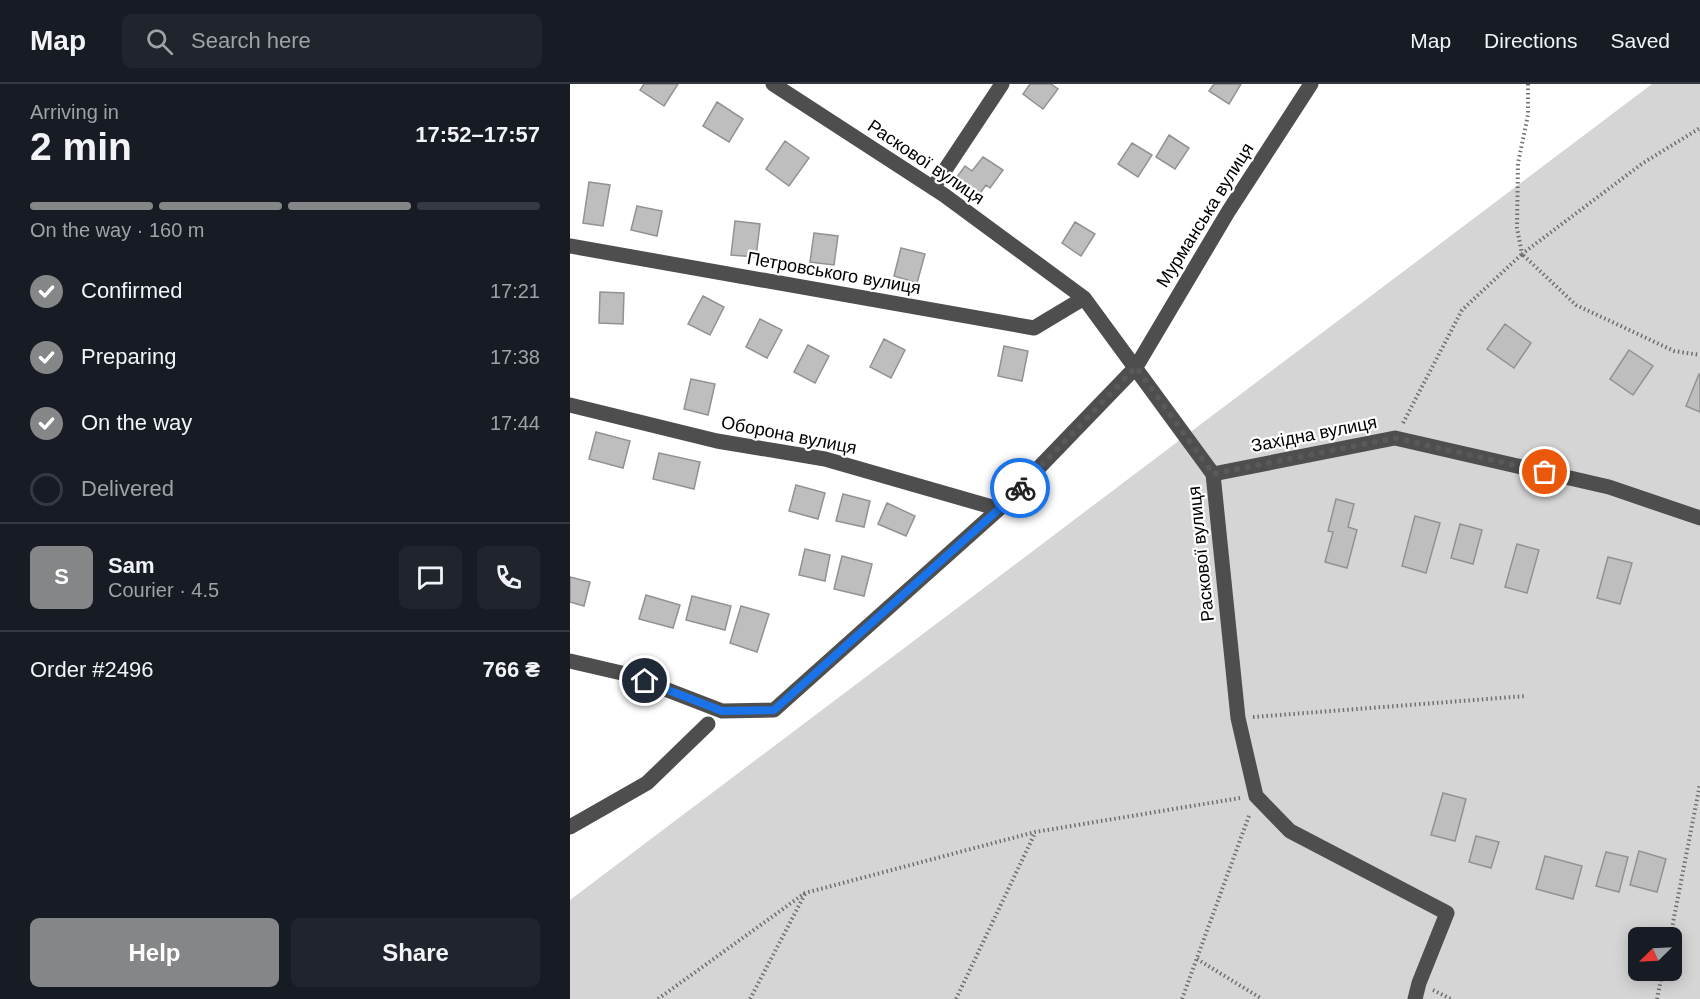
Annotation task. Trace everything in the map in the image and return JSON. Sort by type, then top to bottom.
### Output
[{"type":"street","name":"Раскової вулиця","points":[[773,84],[933,188],[1084,298],[1213,474],[1238,718],[1256,796]]},
{"type":"street","points":[[933,188],[1002,84]]},
{"type":"street","name":"Мурманська вулиця","points":[[570,661],[626,674],[722,711],[774,710],[999,509],[1136,367],[1228,212],[1311,84]]},
{"type":"street","name":"Петровського вулиця","points":[[570,246],[1034,328],[1084,298]]},
{"type":"street","name":"Оборона вулиця","points":[[570,405],[717,441],[825,459],[999,509]]},
{"type":"street","name":"Західна вулиця","points":[[1213,474],[1395,438],[1609,487],[1700,519]]},
{"type":"street","points":[[570,827],[647,783],[708,724]]},
{"type":"street","points":[[1256,796],[1290,831],[1447,913],[1414,999]]},
{"type":"path","points":[[1528,84],[1528,115],[1518,163],[1517,228],[1522,254],[1576,305],[1674,351],[1700,355]]},
{"type":"path","points":[[1395,438],[1462,310],[1522,254],[1643,163],[1700,128]]},
{"type":"path","points":[[1238,718],[1526,696]]},
{"type":"path","points":[[1672,927],[1700,784]]},
{"type":"path","points":[[658,999],[805,893],[1035,832],[1256,796],[1182,999]]},
{"type":"path","points":[[956,999],[1035,832]]},
{"type":"path","points":[[750,999],[805,893]]},
{"type":"path","points":[[1197,959],[1262,999]]},
{"type":"path","points":[[1657,999],[1661,981]]},
{"type":"shaded area","points":[[1652,84],[1700,84],[1700,999],[570,999],[570,900]]},
{"type":"building","points":[[644,84],[678,84],[664,106],[640,90]]},
{"type":"building","points":[[1030,84],[1051,84],[1058,89],[1043,109],[1023,94]]},
{"type":"building","points":[[1214,84],[1241,84],[1229,104],[1209,91]]},
{"type":"building","points":[[717,102],[743,119],[729,142],[703,126]]},
{"type":"building","points":[[1169,135],[1189,148],[1175,169],[1156,157]]},
{"type":"building","points":[[785,141],[809,158],[789,186],[766,169]]},
{"type":"building","points":[[1132,143],[1152,155],[1138,177],[1118,164]]},
{"type":"building","points":[[983,157],[1003,170],[990,188],[986,185],[975,200],[952,184],[965,166],[972,171]]},
{"type":"building","points":[[589,182],[610,185],[603,226],[583,223]]},
{"type":"building","points":[[637,206],[662,211],[657,236],[631,230]]},
{"type":"building","points":[[735,221],[760,224],[756,257],[731,255]]},
{"type":"building","points":[[1075,222],[1095,234],[1081,256],[1062,243]]},
{"type":"building","points":[[814,233],[838,236],[834,265],[810,262]]},
{"type":"building","points":[[901,248],[925,254],[917,283],[894,276]]},
{"type":"building","points":[[600,292],[624,293],[623,324],[599,323]]},
{"type":"building","points":[[703,296],[724,307],[710,335],[688,324]]},
{"type":"building","points":[[760,319],[782,330],[767,358],[746,347]]},
{"type":"building","points":[[1505,324],[1531,343],[1514,368],[1487,349]]},
{"type":"building","points":[[884,339],[905,350],[891,378],[870,367]]},
{"type":"building","points":[[808,345],[829,356],[815,383],[794,372]]},
{"type":"building","points":[[1004,346],[1028,351],[1022,381],[998,376]]},
{"type":"building","points":[[1629,350],[1653,366],[1633,395],[1610,379]]},
{"type":"building","points":[[1700,375],[1700,412],[1686,406]]},
{"type":"building","points":[[691,379],[715,384],[708,415],[684,409]]},
{"type":"building","points":[[596,432],[630,441],[623,468],[589,459]]},
{"type":"building","points":[[659,453],[700,462],[694,489],[653,479]]},
{"type":"building","points":[[796,485],[825,493],[818,519],[789,511]]},
{"type":"building","points":[[843,494],[870,501],[864,527],[836,521]]},
{"type":"building","points":[[1336,499],[1354,504],[1348,527],[1357,530],[1347,568],[1325,562],[1333,532],[1328,531]]},
{"type":"building","points":[[887,503],[915,516],[906,536],[878,524]]},
{"type":"building","points":[[1415,516],[1440,523],[1426,573],[1402,566]]},
{"type":"building","points":[[1460,524],[1482,530],[1473,564],[1451,558]]},
{"type":"building","points":[[1517,544],[1539,550],[1527,593],[1505,587]]},
{"type":"building","points":[[805,549],[830,555],[825,581],[799,575]]},
{"type":"building","points":[[842,556],[872,564],[864,596],[834,589]]},
{"type":"building","points":[[1608,557],[1632,563],[1620,604],[1597,598]]},
{"type":"building","points":[[570,577],[590,582],[584,606],[570,602]]},
{"type":"building","points":[[646,595],[680,605],[673,628],[639,619]]},
{"type":"building","points":[[692,596],[731,606],[725,630],[686,620]]},
{"type":"building","points":[[741,606],[769,614],[757,652],[730,643]]},
{"type":"building","points":[[1443,793],[1466,799],[1455,841],[1431,835]]},
{"type":"building","points":[[1476,836],[1499,842],[1491,868],[1469,862]]},
{"type":"building","points":[[1639,851],[1666,859],[1657,892],[1630,885]]},
{"type":"building","points":[[1606,852],[1628,857],[1619,892],[1596,886]]},
{"type":"building","points":[[1545,856],[1582,866],[1573,899],[1536,889]]},
{"type":"way so far","points":[[1020,488],[1136,367],[1213,474],[1395,438],[1545,472]]},
{"type":"route","points":[[645,681],[722,711],[774,710],[1020,488]]}]
